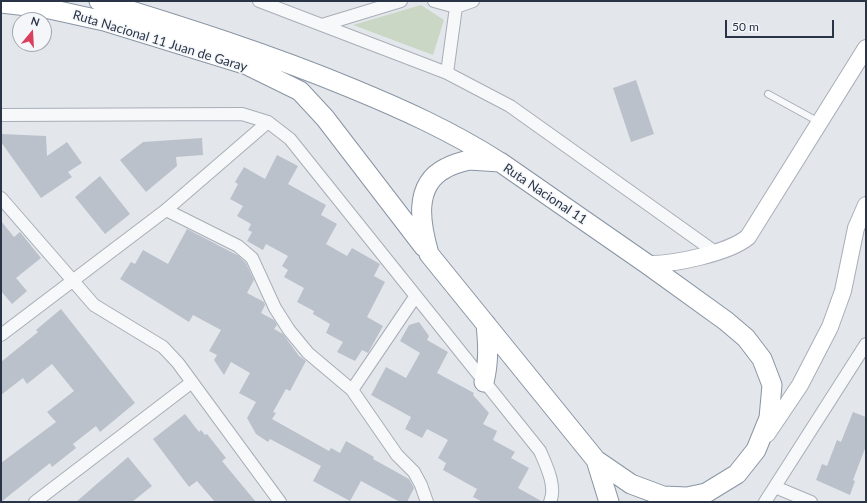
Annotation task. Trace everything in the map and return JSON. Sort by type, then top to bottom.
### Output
[{"type":"highway","name":"Ruta Nacional 11 Juan de Garay","points":[[99,1],[186,27],[292,64],[416,115],[464,139],[500,162]]},
{"type":"highway","name":"Ruta Nacional 11 Juan de Garay","points":[[1,3],[45,8],[104,21],[247,65],[300,91],[325,118],[429,254]]},
{"type":"highway","name":"Ruta Nacional 11","points":[[718,502],[756,450],[769,418],[772,385],[762,358],[746,338],[647,264],[500,162],[469,160],[445,168],[434,178],[428,186],[421,205],[421,225],[429,254],[596,460],[631,484],[663,496],[686,497],[706,493],[737,474]]},
{"type":"highway","points":[[484,382],[488,365],[486,324]]},
{"type":"highway","name":"Ruta Nacional 11","points":[[596,460],[609,502]]},
{"type":"main road","points":[[647,264],[666,264],[741,244],[748,237],[866,48]]},
{"type":"main road","points":[[756,450],[800,385],[830,327],[843,291],[856,228],[866,205]]},
{"type":"street","points":[[259,1],[447,73],[510,106],[715,252]]},
{"type":"street","points":[[322,25],[401,1]]},
{"type":"street","points":[[434,1],[456,7],[473,1]]},
{"type":"street","points":[[447,73],[456,7]]},
{"type":"street","points":[[1,115],[242,114],[268,122],[290,139],[540,451],[550,473],[552,498],[550,502]]},
{"type":"street","points":[[1,335],[166,210],[268,122]]},
{"type":"street","points":[[1,198],[94,305],[163,347],[192,382],[279,502]]},
{"type":"street","points":[[166,210],[238,246],[252,258],[275,308],[289,330],[308,353],[352,390],[388,444],[414,472],[422,485],[428,502]]},
{"type":"street","points":[[352,390],[415,296]]},
{"type":"street","points":[[765,502],[861,365],[866,344]]},
{"type":"street","points":[[36,502],[192,382]]},
{"type":"street","points":[[775,487],[811,502]]},
{"type":"lane","points":[[768,94],[819,122]]},
{"type":"green space","points":[[421,5],[444,20],[433,55],[353,25]]},
{"type":"building","points":[[636,80],[654,134],[631,142],[613,88]]},
{"type":"building","points":[[1,134],[46,136],[47,156],[67,142],[82,163],[68,172],[72,177],[41,198],[1,142]]},
{"type":"building","points":[[202,138],[203,155],[176,157],[177,166],[146,192],[120,160],[143,142]]},
{"type":"building","points":[[277,155],[298,166],[288,184],[326,205],[321,215],[337,224],[326,244],[347,256],[352,248],[380,264],[374,276],[385,282],[367,317],[383,326],[368,353],[362,350],[355,361],[337,352],[343,342],[326,333],[330,324],[313,314],[314,311],[297,302],[304,288],[284,277],[288,270],[282,266],[288,256],[266,244],[263,250],[247,241],[252,232],[248,230],[251,224],[237,216],[243,206],[230,199],[238,184],[235,182],[244,167],[265,179]]},
{"type":"building","points":[[100,176],[130,214],[105,234],[75,197]]},
{"type":"building","points":[[1,221],[14,237],[20,232],[41,258],[16,278],[27,291],[12,304],[1,291]]},
{"type":"building","points":[[187,229],[239,256],[246,263],[254,280],[247,293],[264,302],[265,305],[261,313],[274,320],[277,325],[274,329],[283,334],[299,356],[306,361],[290,391],[286,389],[273,412],[276,413],[272,419],[329,451],[331,448],[340,453],[346,441],[374,457],[373,459],[409,479],[414,488],[407,502],[400,502],[361,481],[350,501],[313,481],[321,466],[270,439],[268,442],[256,434],[247,418],[256,402],[239,393],[250,373],[231,362],[224,375],[214,360],[217,355],[209,351],[221,330],[193,315],[189,322],[120,279],[131,262],[135,264],[143,250],[168,264]]},
{"type":"building","points":[[61,309],[135,403],[100,432],[96,426],[73,444],[76,448],[52,467],[50,463],[1,502],[1,463],[56,422],[47,412],[74,391],[52,364],[27,384],[23,378],[1,395],[1,362],[38,332],[36,330]]},
{"type":"building","points":[[419,322],[429,336],[427,340],[448,352],[437,373],[474,393],[473,395],[489,413],[483,424],[497,431],[493,440],[515,452],[511,458],[529,468],[518,488],[543,502],[483,502],[473,497],[477,489],[443,470],[446,463],[438,458],[448,440],[427,429],[422,438],[405,429],[411,417],[371,395],[386,367],[406,378],[420,353],[400,341],[409,325]]},
{"type":"building","points":[[853,412],[866,417],[866,446],[853,480],[855,481],[850,495],[816,480],[822,464],[827,466],[837,440],[841,442]]},
{"type":"building","points":[[185,414],[199,432],[201,430],[205,435],[207,434],[226,458],[222,461],[256,502],[215,502],[197,481],[189,487],[153,439]]},
{"type":"building","points":[[128,457],[152,486],[132,502],[76,502]]}]
